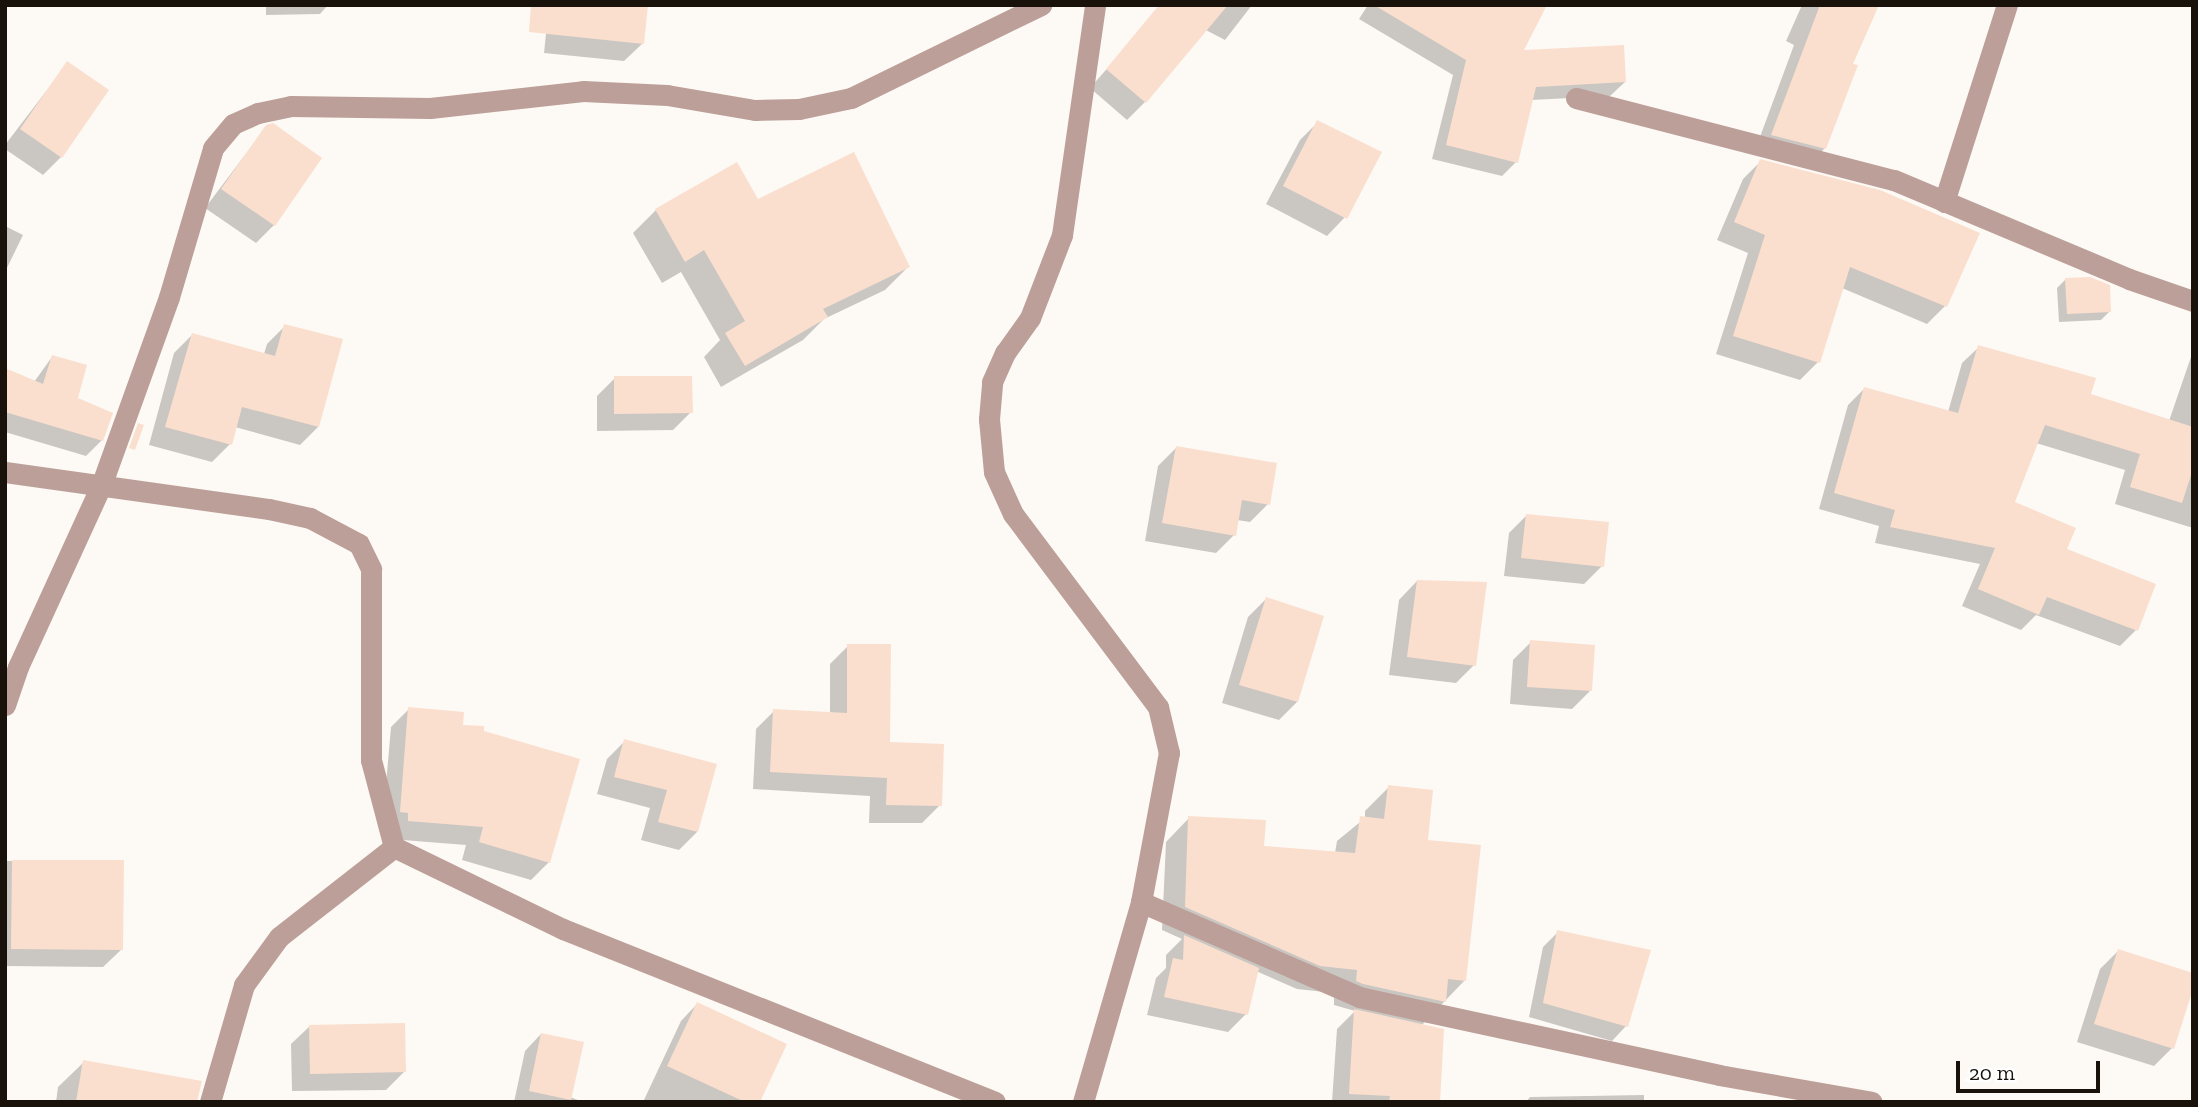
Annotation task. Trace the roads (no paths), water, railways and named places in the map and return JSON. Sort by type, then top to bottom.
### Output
[{"type":"street","points":[[1083,1102],[1141,902],[1169,754],[1158,707],[1013,513],[994,472],[989,419],[992,382],[1030,318],[1062,235],[1095,5]]},
{"type":"street","points":[[1944,202],[2007,5]]},
{"type":"street","points":[[5,705],[32,634],[101,486],[169,298],[213,148],[233,124],[258,113],[291,106],[430,108],[583,91],[667,95],[755,110],[799,109],[851,98],[1031,7]]},
{"type":"street","points":[[1576,98],[1894,180],[2193,301]]},
{"type":"street","points":[[5,472],[269,509],[310,518],[359,544],[371,569],[371,760],[394,847],[563,929],[995,1102]]},
{"type":"street","points":[[210,1102],[244,985],[279,937],[394,847]]},
{"type":"street","points":[[1141,902],[1359,997],[1719,1075],[1872,1102]]}]
